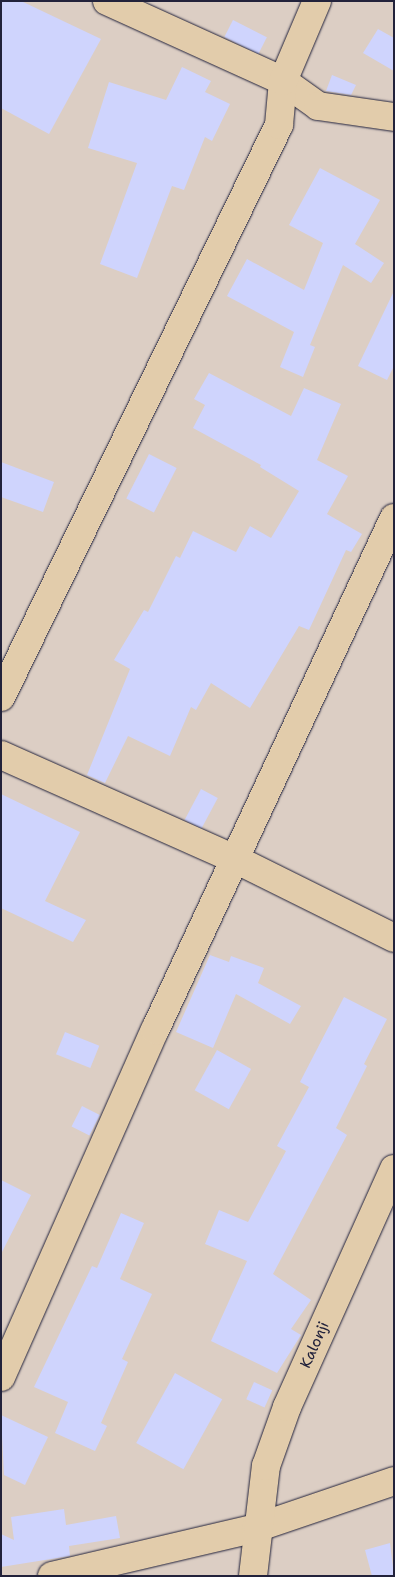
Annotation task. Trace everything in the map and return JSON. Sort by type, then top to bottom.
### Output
[{"type":"street","points":[[107,1],[283,80],[318,106],[394,117]]},
{"type":"street","points":[[1,697],[279,125],[283,80],[316,1]]},
{"type":"street","points":[[1,1377],[155,1030],[237,860],[394,518]]},
{"type":"street","points":[[1,755],[237,860],[394,938]]},
{"type":"street","name":"Kalonji","points":[[252,1576],[256,1528],[266,1466],[287,1407],[394,1169]]},
{"type":"street","points":[[52,1576],[256,1528],[394,1481]]},
{"type":"building","points":[[1,1],[21,1],[101,39],[49,134],[1,108]]},
{"type":"building","points":[[233,20],[267,37],[258,54],[224,37]]},
{"type":"building","points":[[378,29],[394,38],[394,71],[363,53]]},
{"type":"building","points":[[182,67],[211,81],[205,92],[230,104],[212,141],[205,137],[184,190],[172,186],[137,278],[100,264],[137,163],[88,148],[109,82],[166,100]]},
{"type":"building","points":[[332,75],[356,85],[351,95],[326,91]]},
{"type":"building","points":[[320,168],[380,200],[355,244],[384,263],[371,283],[343,265],[310,345],[315,347],[303,377],[280,367],[294,332],[227,296],[247,259],[304,290],[323,243],[289,225]]},
{"type":"building","points":[[394,291],[394,366],[387,380],[358,366]]},
{"type":"building","points":[[209,373],[291,416],[304,388],[341,404],[317,460],[348,476],[327,514],[362,534],[351,552],[346,550],[309,630],[299,626],[250,708],[211,683],[196,710],[191,707],[170,756],[128,736],[105,783],[87,775],[130,669],[114,660],[144,610],[148,612],[176,556],[180,558],[193,531],[236,552],[250,526],[271,538],[299,491],[260,467],[261,465],[193,428],[205,405],[194,399]]},
{"type":"building","points":[[149,454],[177,468],[154,513],[126,499]]},
{"type":"building","points":[[1,462],[54,482],[43,512],[1,497]]},
{"type":"building","points":[[201,789],[218,798],[201,829],[185,820]]},
{"type":"building","points":[[1,794],[80,832],[45,901],[86,920],[73,942],[1,908]]},
{"type":"building","points":[[210,955],[229,962],[231,956],[264,968],[258,983],[301,1006],[290,1024],[236,994],[213,1048],[176,1032]]},
{"type":"building","points":[[344,997],[387,1019],[364,1064],[367,1066],[336,1128],[347,1135],[273,1274],[311,1300],[291,1329],[301,1335],[277,1373],[211,1341],[247,1261],[205,1244],[219,1210],[248,1222],[286,1151],[277,1146],[309,1087],[300,1082]]},
{"type":"building","points":[[65,1032],[99,1046],[90,1068],[56,1054]]},
{"type":"building","points":[[217,1050],[251,1069],[229,1109],[195,1090]]},
{"type":"building","points":[[82,1106],[100,1115],[89,1136],[72,1126]]},
{"type":"building","points":[[1,1180],[31,1195],[1,1254]]},
{"type":"building","points":[[121,1213],[144,1223],[120,1279],[152,1294],[122,1359],[128,1362],[101,1423],[107,1426],[95,1451],[55,1433],[68,1402],[34,1387],[92,1266],[97,1268]]},
{"type":"building","points":[[175,1373],[222,1399],[183,1469],[136,1443]]},
{"type":"building","points":[[254,1382],[272,1390],[265,1407],[246,1399]]},
{"type":"building","points":[[1,1415],[48,1437],[25,1485],[4,1475]]},
{"type":"building","points":[[64,1509],[66,1525],[116,1516],[120,1538],[69,1546],[70,1556],[1,1567],[1,1534],[14,1540],[11,1517]]},
{"type":"building","points":[[390,1543],[394,1576],[372,1576],[365,1550]]}]
